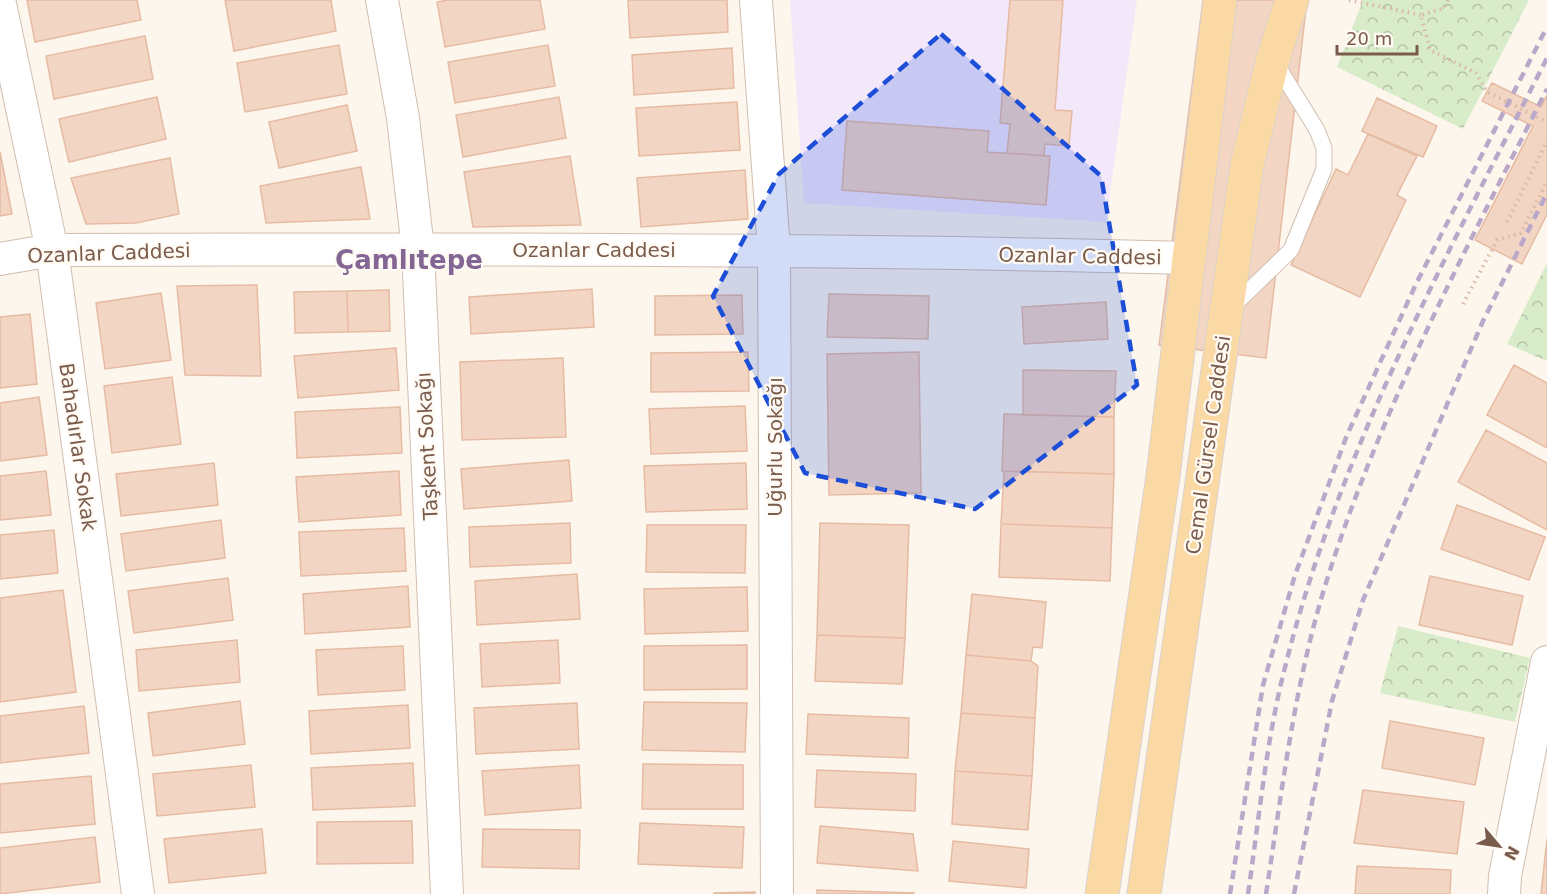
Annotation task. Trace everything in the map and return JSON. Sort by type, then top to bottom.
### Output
[{"type":"main road","name":"Cemal Gürsel Caddesi","points":[[1102,894],[1163,476],[1220,0]]},
{"type":"main road","name":"Cemal Gürsel Caddesi","points":[[1144,894],[1247,165],[1273,59],[1292,0]]},
{"type":"street","name":"Taşkent Sokağı","points":[[382,0],[404,118],[418,249],[447,894]]},
{"type":"street","name":"Uğurlu Sokağı","points":[[756,0],[774,250],[777,894]]},
{"type":"street","name":"Bahadırlar Sokak","points":[[0,4],[52,250],[138,894]]},
{"type":"street","name":"Ozanlar Caddesi","points":[[0,259],[52,250],[418,249],[774,250],[1189,258]]},
{"type":"street","points":[[1504,894],[1505,876],[1525,763],[1547,662]]},
{"type":"lane","points":[[1226,312],[1291,250],[1324,169],[1324,148],[1317,130],[1273,59]]},
{"type":"path","points":[[1349,0],[1421,15],[1444,8],[1448,0]]},
{"type":"path","points":[[1421,15],[1430,50],[1476,74],[1487,92],[1547,122]]},
{"type":"path","points":[[1506,222],[1547,141]]},
{"type":"path","points":[[1463,304],[1497,240],[1521,233],[1547,182]]},
{"type":"highlighted area","points":[[941,34],[1101,176],[1137,385],[975,509],[805,473],[713,296],[779,174]]},
{"type":"shaded area","points":[[790,0],[1137,0],[1106,222],[804,203]]},
{"type":"green space","points":[[1363,0],[1529,0],[1463,129],[1337,67]]},
{"type":"green space","points":[[1547,263],[1547,361],[1507,344]]},
{"type":"green space","points":[[1398,626],[1530,658],[1515,722],[1380,693]]},
{"type":"building","points":[[27,0],[137,0],[141,20],[35,42]]},
{"type":"building","points":[[225,0],[331,0],[336,31],[234,51]]},
{"type":"building","points":[[540,0],[545,29],[445,47],[437,2]]},
{"type":"building","points":[[628,0],[727,0],[728,32],[630,38]]},
{"type":"building","points":[[1010,0],[1063,0],[1055,110],[1072,111],[1069,146],[1045,144],[1044,156],[1007,153],[1010,124],[1000,123]]},
{"type":"building","points":[[1203,0],[1307,0],[1266,358],[1159,345]]},
{"type":"building","points":[[145,36],[153,79],[54,99],[46,56]]},
{"type":"building","points":[[339,45],[347,94],[245,112],[237,63]]},
{"type":"building","points":[[548,45],[555,86],[455,103],[448,62]]},
{"type":"building","points":[[732,48],[734,88],[634,95],[632,55]]},
{"type":"building","points":[[1492,83],[1541,107],[1547,95],[1547,214],[1522,264],[1475,240],[1533,126],[1482,101]]},
{"type":"building","points":[[157,97],[166,139],[69,162],[59,119]]},
{"type":"building","points":[[559,97],[566,138],[463,157],[456,115]]},
{"type":"building","points":[[1377,98],[1437,126],[1423,157],[1362,131]]},
{"type":"building","points":[[737,102],[740,150],[639,156],[636,108]]},
{"type":"building","points":[[347,105],[357,151],[279,168],[269,122]]},
{"type":"building","points":[[847,121],[989,131],[987,152],[1050,156],[1046,205],[842,190]]},
{"type":"building","points":[[1368,134],[1417,156],[1397,195],[1406,200],[1360,297],[1291,265],[1336,169],[1348,175]]},
{"type":"building","points":[[0,152],[12,214],[0,216]]},
{"type":"building","points":[[570,156],[581,225],[473,227],[464,172]]},
{"type":"building","points":[[170,158],[179,214],[136,223],[86,224],[71,178]]},
{"type":"building","points":[[361,167],[370,219],[266,223],[260,186]]},
{"type":"building","points":[[745,170],[748,219],[641,227],[637,178]]},
{"type":"building","points":[[257,285],[261,376],[185,375],[177,286]]},
{"type":"building","points":[[592,289],[594,327],[471,334],[469,297]]},
{"type":"building","points":[[389,290],[390,331],[348,332],[347,291]]},
{"type":"building","points":[[347,291],[348,332],[295,333],[294,292]]},
{"type":"building","points":[[161,293],[171,360],[105,369],[96,303]]},
{"type":"building","points":[[829,294],[929,296],[928,339],[827,337]]},
{"type":"building","points":[[742,295],[743,334],[655,335],[655,296]]},
{"type":"building","points":[[1106,302],[1108,339],[1024,344],[1022,307]]},
{"type":"building","points":[[30,314],[37,384],[0,388],[0,317]]},
{"type":"building","points":[[396,348],[399,390],[298,398],[294,356]]},
{"type":"building","points":[[748,352],[749,391],[651,392],[651,353]]},
{"type":"building","points":[[919,352],[921,493],[829,495],[827,354]]},
{"type":"building","points":[[563,358],[566,437],[462,440],[460,362]]},
{"type":"building","points":[[1514,365],[1547,383],[1547,448],[1487,415]]},
{"type":"building","points":[[1023,370],[1116,371],[1114,417],[1023,415]]},
{"type":"building","points":[[172,377],[181,444],[112,453],[104,386]]},
{"type":"building","points":[[39,397],[47,455],[0,461],[0,403]]},
{"type":"building","points":[[745,406],[747,451],[651,454],[649,409]]},
{"type":"building","points":[[400,407],[402,453],[297,458],[295,412]]},
{"type":"building","points":[[1004,414],[1114,417],[1114,474],[1002,471]]},
{"type":"building","points":[[1486,430],[1547,463],[1547,530],[1458,482]]},
{"type":"building","points":[[569,460],[572,501],[464,509],[461,469]]},
{"type":"building","points":[[214,463],[218,505],[121,516],[116,474]]},
{"type":"building","points":[[746,463],[747,509],[646,512],[644,466]]},
{"type":"building","points":[[46,471],[51,515],[0,520],[0,476]]},
{"type":"building","points":[[399,471],[401,515],[299,522],[296,477]]},
{"type":"building","points":[[1004,471],[1114,474],[1112,528],[1001,524]]},
{"type":"building","points":[[1457,505],[1545,537],[1529,580],[1441,549]]},
{"type":"building","points":[[221,520],[225,558],[126,571],[121,534]]},
{"type":"building","points":[[570,523],[571,563],[470,567],[469,527]]},
{"type":"building","points":[[820,523],[909,525],[905,638],[817,635]]},
{"type":"building","points":[[1001,524],[1112,528],[1110,581],[999,577]]},
{"type":"building","points":[[647,525],[746,525],[745,573],[646,572]]},
{"type":"building","points":[[404,528],[406,571],[301,576],[299,532]]},
{"type":"building","points":[[54,530],[58,573],[0,579],[0,535]]},
{"type":"building","points":[[577,574],[580,619],[477,625],[475,581]]},
{"type":"building","points":[[1430,576],[1523,596],[1512,645],[1419,625]]},
{"type":"building","points":[[228,578],[233,620],[134,633],[128,591]]},
{"type":"building","points":[[408,586],[410,627],[305,634],[303,594]]},
{"type":"building","points":[[747,587],[748,631],[645,634],[644,589]]},
{"type":"building","points":[[63,590],[76,692],[0,702],[0,598]]},
{"type":"building","points":[[972,594],[1046,602],[1042,648],[1033,647],[1031,661],[966,655]]},
{"type":"building","points":[[817,635],[905,638],[902,684],[815,681]]},
{"type":"building","points":[[237,640],[240,682],[139,691],[136,650]]},
{"type":"building","points":[[558,640],[560,683],[482,687],[480,644]]},
{"type":"building","points":[[747,645],[747,689],[644,690],[644,646]]},
{"type":"building","points":[[403,646],[405,690],[318,695],[316,650]]},
{"type":"building","points":[[966,655],[1031,661],[1038,666],[1035,718],[961,713]]},
{"type":"building","points":[[240,701],[245,744],[153,756],[148,713]]},
{"type":"building","points":[[644,702],[747,703],[745,752],[642,750]]},
{"type":"building","points":[[577,703],[579,749],[476,754],[474,708]]},
{"type":"building","points":[[408,705],[410,748],[311,754],[309,711]]},
{"type":"building","points":[[84,706],[89,753],[0,763],[0,716]]},
{"type":"building","points":[[961,713],[1035,718],[1032,776],[955,771]]},
{"type":"building","points":[[808,714],[909,718],[908,758],[806,754]]},
{"type":"building","points":[[1390,721],[1484,738],[1475,785],[1382,768]]},
{"type":"building","points":[[413,763],[415,806],[313,810],[311,768]]},
{"type":"building","points":[[643,764],[743,765],[743,809],[642,809]]},
{"type":"building","points":[[251,765],[255,807],[157,816],[153,774]]},
{"type":"building","points":[[579,765],[581,808],[485,815],[482,771]]},
{"type":"building","points":[[817,770],[916,774],[915,811],[815,807]]},
{"type":"building","points":[[955,771],[1032,776],[1028,830],[952,824]]},
{"type":"building","points":[[91,776],[95,824],[0,833],[0,784]]},
{"type":"building","points":[[1363,790],[1464,802],[1457,854],[1354,843]]},
{"type":"building","points":[[412,821],[413,863],[317,864],[317,822]]},
{"type":"building","points":[[640,823],[744,827],[742,868],[638,864]]},
{"type":"building","points":[[820,826],[913,834],[918,871],[817,863]]},
{"type":"building","points":[[262,829],[266,873],[169,883],[164,839]]},
{"type":"building","points":[[483,829],[580,830],[579,869],[482,867]]},
{"type":"building","points":[[95,837],[100,882],[0,894],[0,848]]},
{"type":"building","points":[[1547,839],[1547,894],[1541,894]]},
{"type":"building","points":[[953,841],[1029,849],[1026,888],[949,881]]},
{"type":"building","points":[[1357,866],[1451,870],[1450,894],[1355,894]]},
{"type":"building","points":[[817,890],[914,893],[914,894],[817,894]]},
{"type":"building","points":[[755,892],[755,894],[714,894],[714,893]]},
{"type":"railway","points":[[1230,894],[1263,685],[1295,575],[1347,435],[1416,284],[1547,27]]},
{"type":"railway","points":[[1248,894],[1266,764],[1280,688],[1302,605],[1329,524],[1394,365],[1547,58]]},
{"type":"railway","points":[[1266,894],[1290,739],[1305,662],[1325,586],[1347,521],[1397,395],[1455,272],[1547,89]]},
{"type":"railway","points":[[1294,894],[1332,701],[1363,600],[1483,321],[1547,193]]},
{"type":"district","name":"Çamlıtepe","points":[[409,260]]}]
